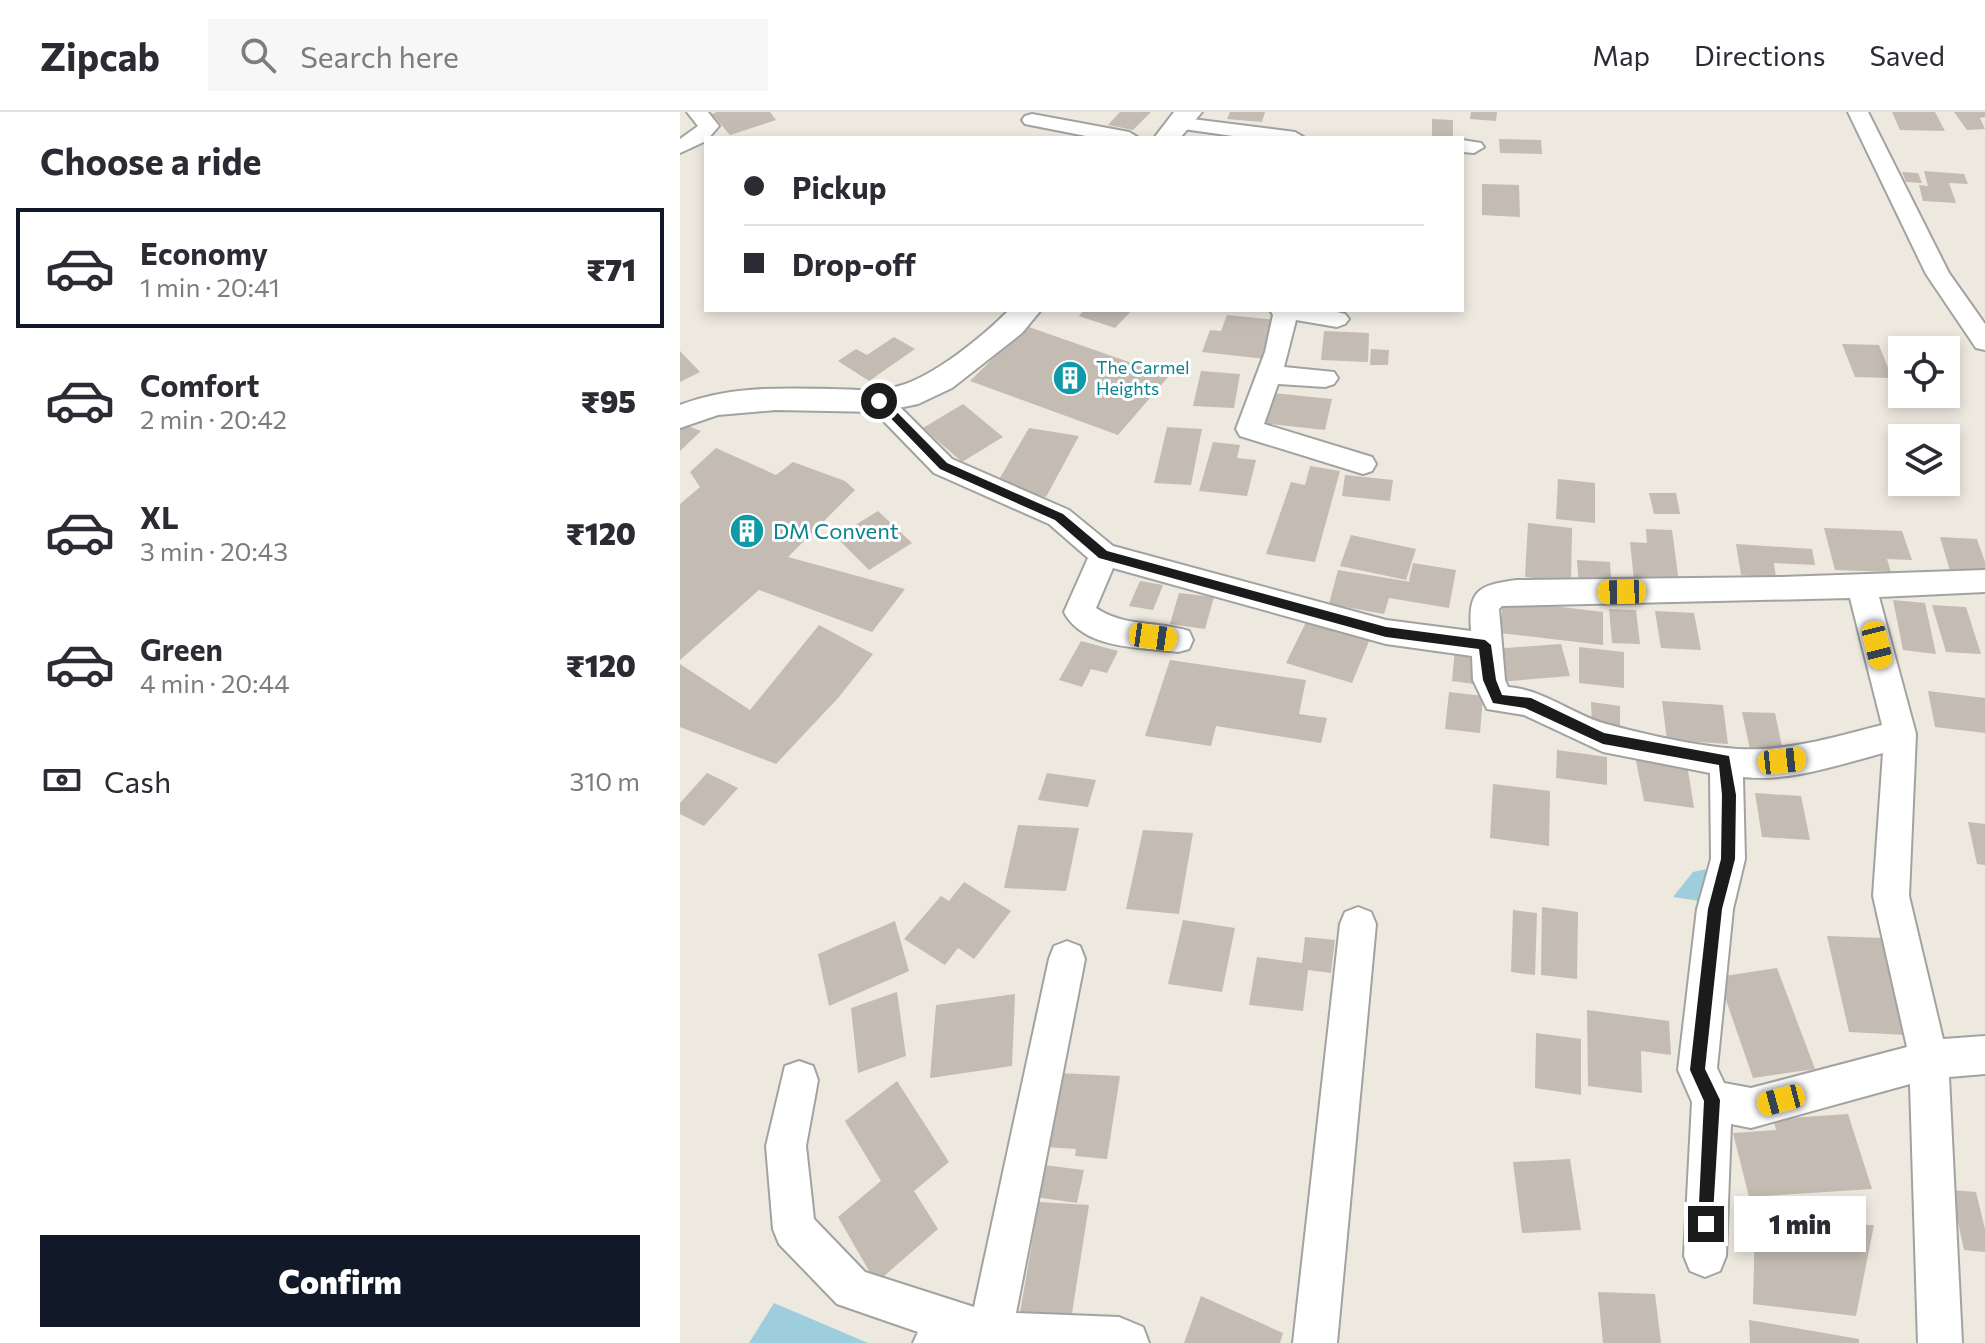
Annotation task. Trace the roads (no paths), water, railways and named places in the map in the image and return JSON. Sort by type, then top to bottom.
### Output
[{"type":"street","points":[[680,147],[699,137],[709,126],[697,112]]},
{"type":"street","points":[[1858,112],[1938,274],[1985,342]]},
{"type":"street","points":[[1032,120],[1118,136]]},
{"type":"street","points":[[1178,124],[1278,136]]},
{"type":"street","points":[[680,417],[714,404],[776,399],[879,401],[907,396],[941,380],[1011,326],[1024,312]]},
{"type":"street","points":[[1284,312],[1268,375],[1249,429],[1363,464]]},
{"type":"street","points":[[1296,312],[1337,319]]},
{"type":"street","points":[[1268,375],[1325,378]]},
{"type":"street","points":[[879,401],[943,466],[1059,517],[1104,555],[1386,632],[1485,645]]},
{"type":"street","points":[[1104,555],[1079,612],[1104,630],[1178,640]]},
{"type":"street","points":[[1900,734],[1806,759],[1758,764],[1603,738],[1527,702],[1498,700],[1489,680],[1484,605],[1494,595],[1985,581]]},
{"type":"street","points":[[1862,586],[1900,734],[1891,896],[1929,1060],[1940,1343]]},
{"type":"street","points":[[1705,1256],[1712,1100],[1697,1070],[1715,909],[1728,859],[1729,795],[1725,760]]},
{"type":"street","points":[[1315,1343],[1358,924]]},
{"type":"street","points":[[990,1335],[1067,959]]},
{"type":"street","points":[[1712,1100],[1751,1108],[1929,1060],[1985,1055]]},
{"type":"street","points":[[799,1080],[786,1146],[794,1229],[852,1289],[942,1332],[1049,1334],[1119,1339],[1127,1343]]},
{"type":"water","points":[[1721,866],[1713,903],[1673,897],[1693,872]]},
{"type":"water","points":[[774,1303],[868,1343],[749,1343]]},
{"type":"place","name":"The Carmel Heights","points":[[1070,378]]},
{"type":"place","name":"DM Convent","points":[[747,531]]}]
